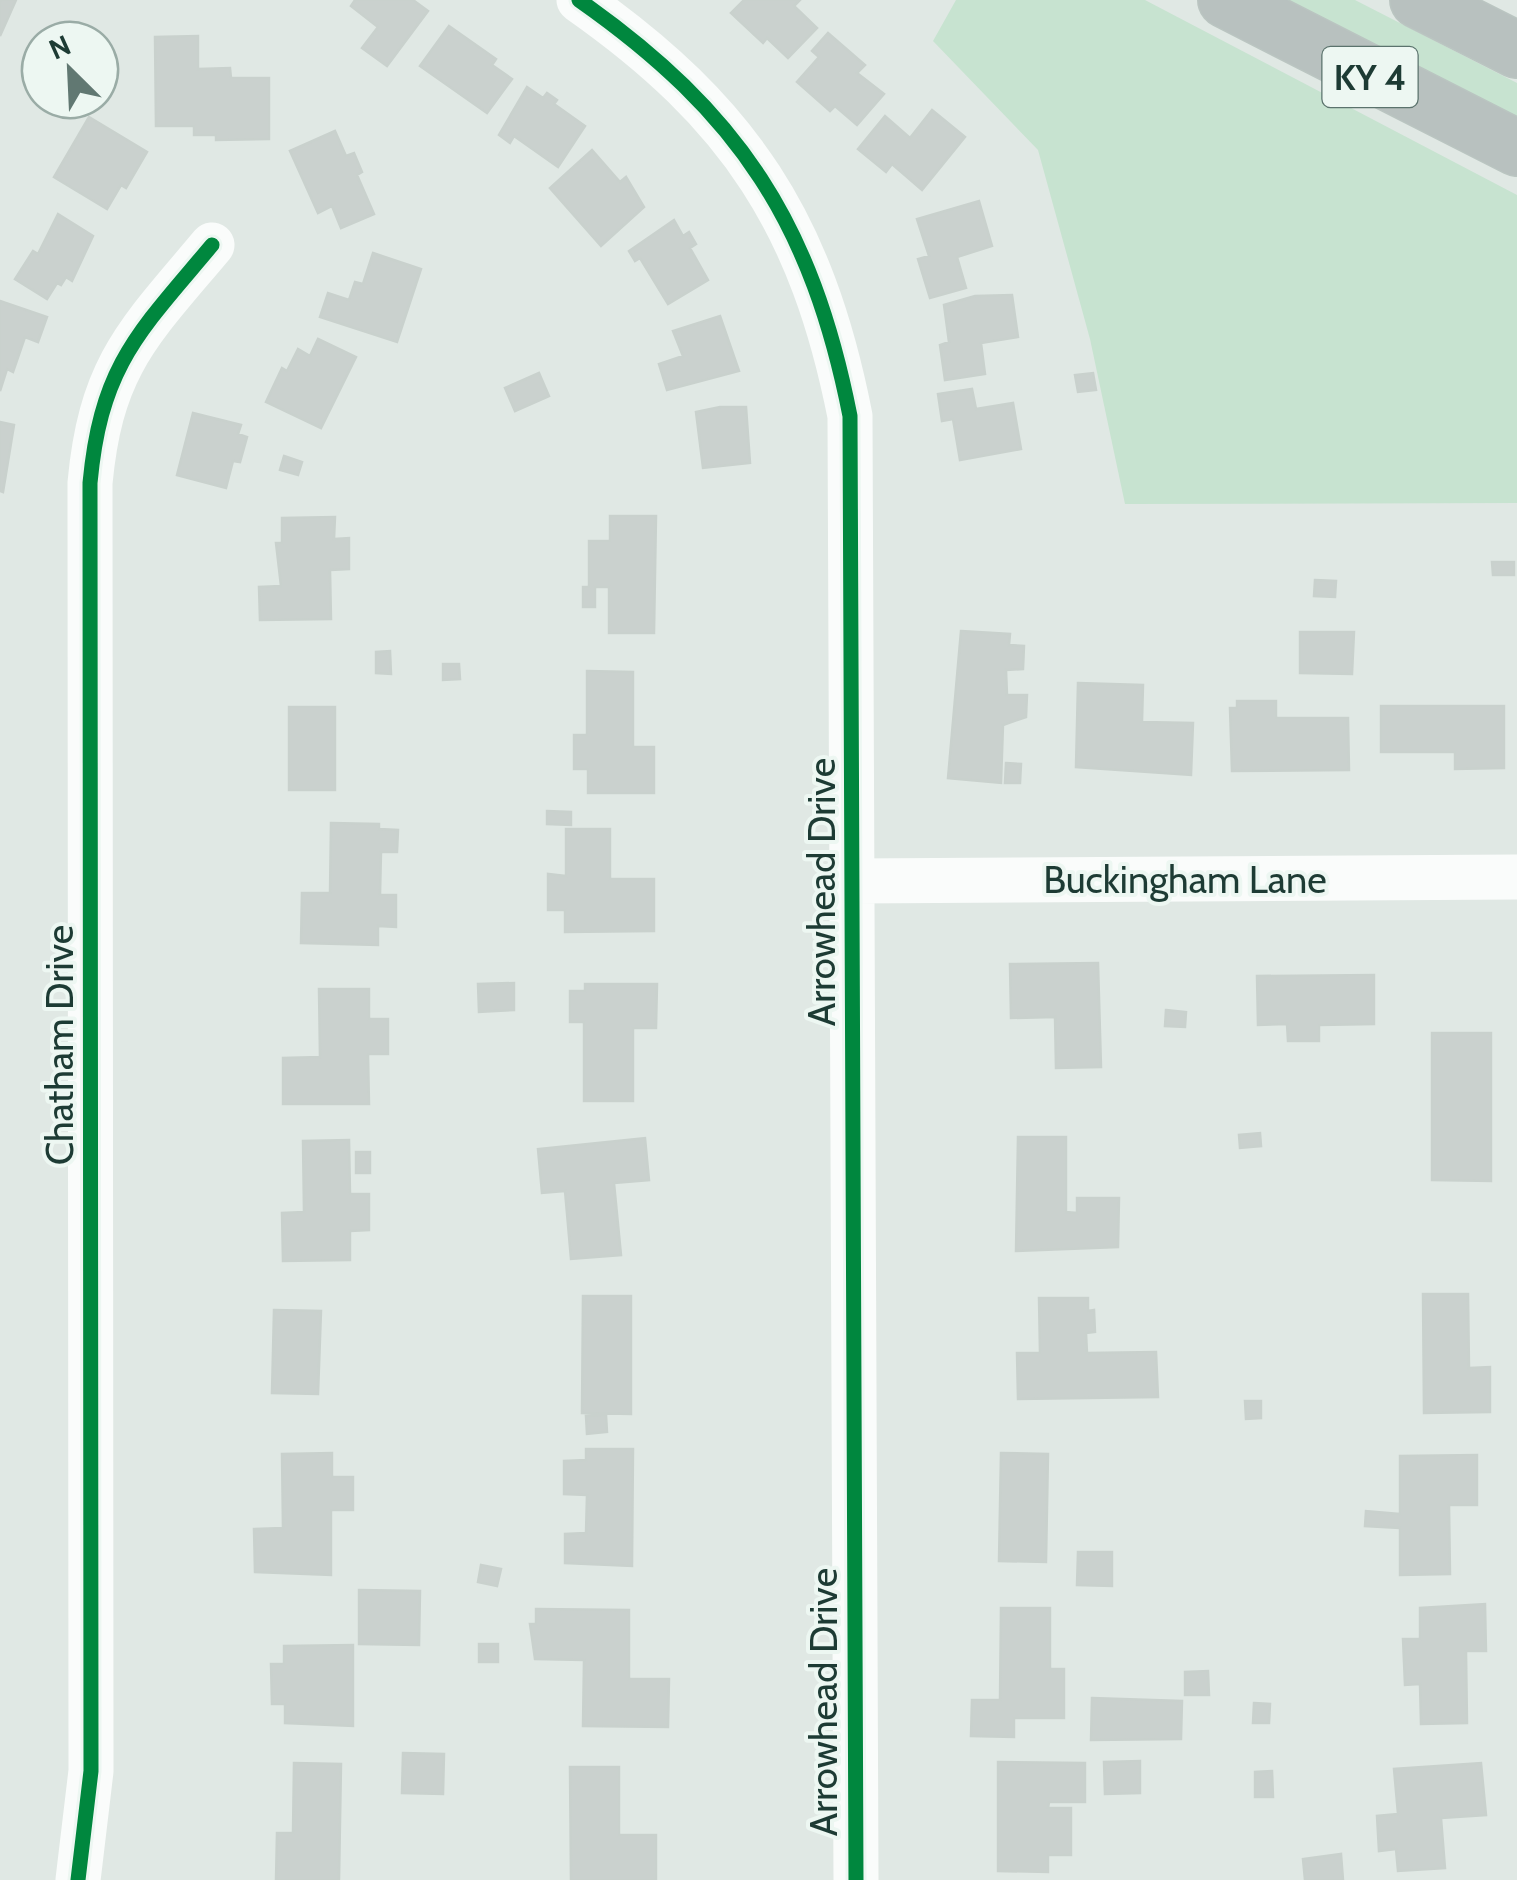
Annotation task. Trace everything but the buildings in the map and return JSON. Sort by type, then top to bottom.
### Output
[{"type":"highway","name":"KY 4","points":[[1226,0],[1517,148]]},
{"type":"highway","name":"KY 4","points":[[1418,0],[1517,50]]},
{"type":"street","name":"Arrowhead Drive","points":[[580,0],[661,63],[731,134],[762,174],[789,222],[819,290],[837,350],[854,466],[856,1880]]},
{"type":"street","name":"Chatham Drive","points":[[78,1880],[91,1771],[92,1660],[90,484],[95,434],[106,392],[122,357],[212,245]]},
{"type":"street","name":"Buckingham Lane","points":[[854,881],[1517,876]]},
{"type":"green space","points":[[956,0],[1145,0],[1517,195],[1517,503],[1125,504],[1090,339],[1038,150],[933,41]]},
{"type":"green space","points":[[1281,0],[1355,0],[1517,83],[1517,122]]},
{"type":"cycle path","points":[[579,0],[684,86],[761,178],[790,230],[814,286],[850,416],[856,1880]]},
{"type":"cycle path","points":[[78,1880],[91,1771],[90,483],[95,442],[114,379],[144,327],[212,245]]}]
